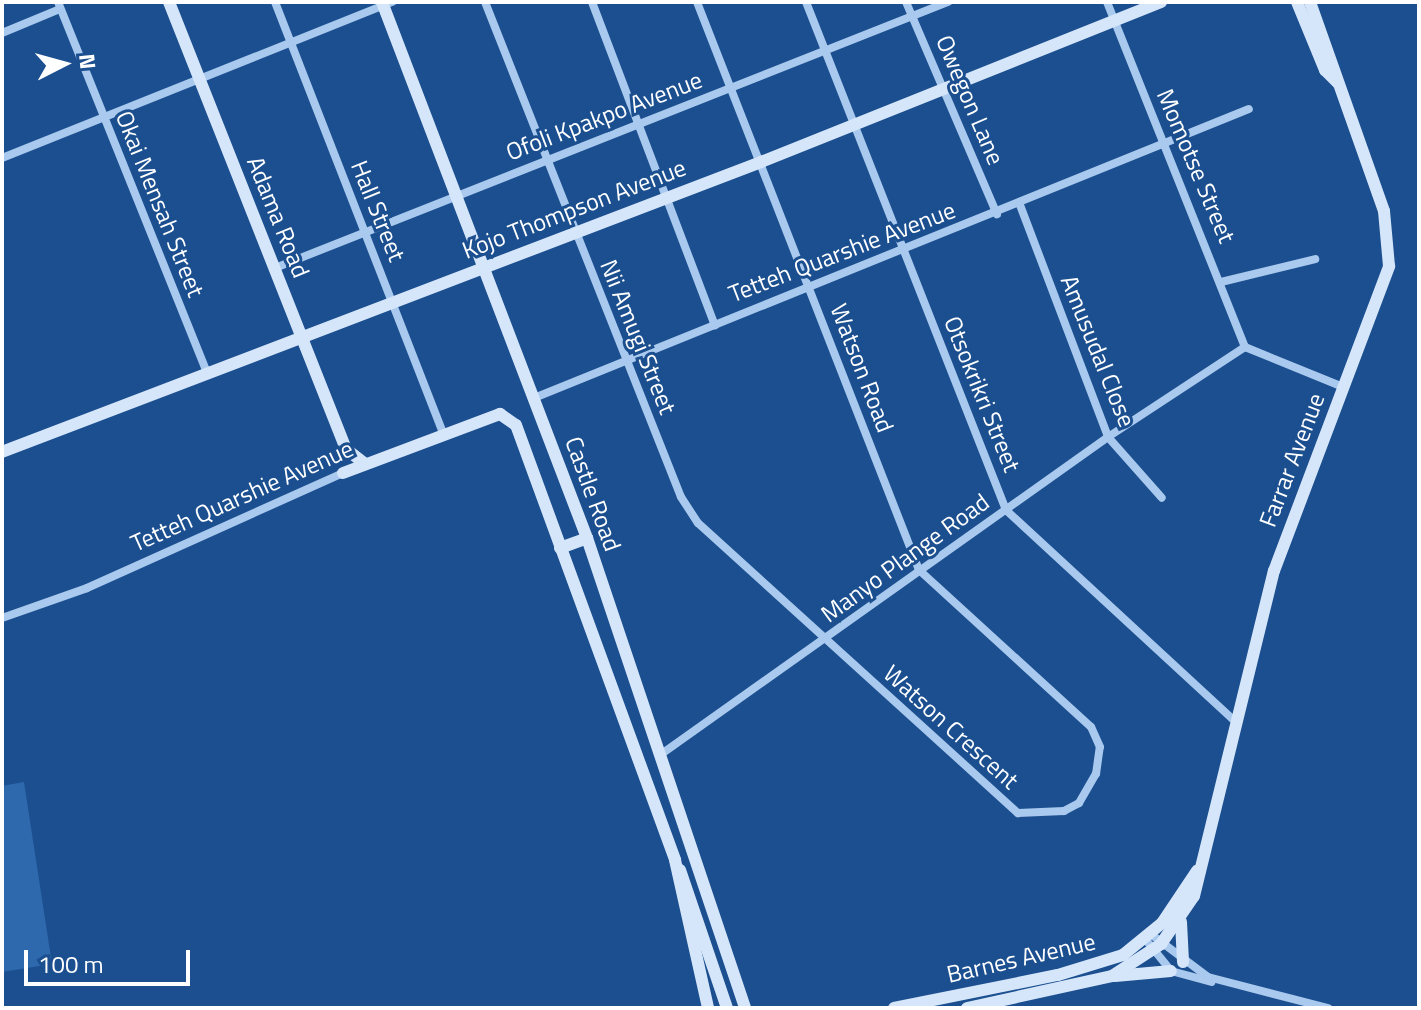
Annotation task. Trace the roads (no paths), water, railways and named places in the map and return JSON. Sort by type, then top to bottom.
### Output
[{"type":"main road","name":"Adama Road","points":[[169,2],[346,449],[343,473]]},
{"type":"main road","name":"Kojo Thompson Avenue","points":[[2,452],[303,339],[573,230],[761,162],[1114,18],[1161,2]]},
{"type":"main road","name":"Farrar Avenue","points":[[1297,2],[1325,70],[1338,83]]},
{"type":"main road","name":"Farrar Avenue","points":[[1182,919],[1194,896],[1274,571],[1343,387],[1384,291],[1389,236],[1310,2]]},
{"type":"main road","name":"Castle Road","points":[[386,3],[455,198],[587,538],[745,1007]]},
{"type":"main road","name":"Castle Road","points":[[500,414],[516,425],[675,860],[707,1007]]},
{"type":"main road","name":"Tetteh Quarshie Avenue","points":[[343,473],[500,414]]},
{"type":"main road","points":[[346,449],[365,464]]},
{"type":"main road","points":[[560,548],[587,538]]},
{"type":"main road","points":[[675,860],[727,1008]]},
{"type":"main road","name":"Farrar Avenue","points":[[1153,942],[1202,861]]},
{"type":"main road","points":[[1182,919],[1183,962]]},
{"type":"main road","name":"Barnes Avenue","points":[[967,1008],[1112,976],[1182,919]]},
{"type":"main road","name":"Barnes Avenue","points":[[894,1008],[1093,966],[1153,942]]},
{"type":"main road","points":[[1112,976],[1171,971]]},
{"type":"street","name":"Hall Street","points":[[275,2],[367,231],[444,435]]},
{"type":"street","name":"Nii Amugi Street","points":[[485,2],[681,497],[698,523],[824,641]]},
{"type":"street","points":[[592,2],[715,325]]},
{"type":"street","name":"Watson Road","points":[[697,2],[919,570]]},
{"type":"street","name":"Otsokrikri Street","points":[[806,2],[851,124],[1006,510],[1235,721]]},
{"type":"street","name":"Owegon Lane","points":[[906,2],[997,214]]},
{"type":"street","name":"Ofoli Kpakpo Avenue","points":[[275,268],[948,2]]},
{"type":"street","name":"Momotse Street","points":[[1107,2],[1245,347]]},
{"type":"street","points":[[2,158],[386,3]]},
{"type":"street","points":[[2,33],[59,6]]},
{"type":"street","name":"Okai Mensah Street","points":[[59,6],[208,375]]},
{"type":"street","name":"Tetteh Quarshie Avenue","points":[[534,398],[1020,205],[1249,109]]},
{"type":"street","name":"Amusudal Close","points":[[1020,205],[1108,437],[1162,498]]},
{"type":"street","points":[[1221,282],[1315,259]]},
{"type":"street","points":[[1245,347],[1343,387]]},
{"type":"street","name":"Manyo Plange Road","points":[[660,755],[1108,437],[1245,347]]},
{"type":"street","name":"Tetteh Quarshie Avenue","points":[[2,618],[87,588],[343,473]]},
{"type":"street","name":"Watson Crescent","points":[[824,641],[1018,813],[1040,816],[1079,803],[1096,774],[1100,747],[1091,727],[919,570]]},
{"type":"street","points":[[1153,942],[1221,982]]},
{"type":"street","points":[[1153,942],[1171,971],[1328,1008]]}]
